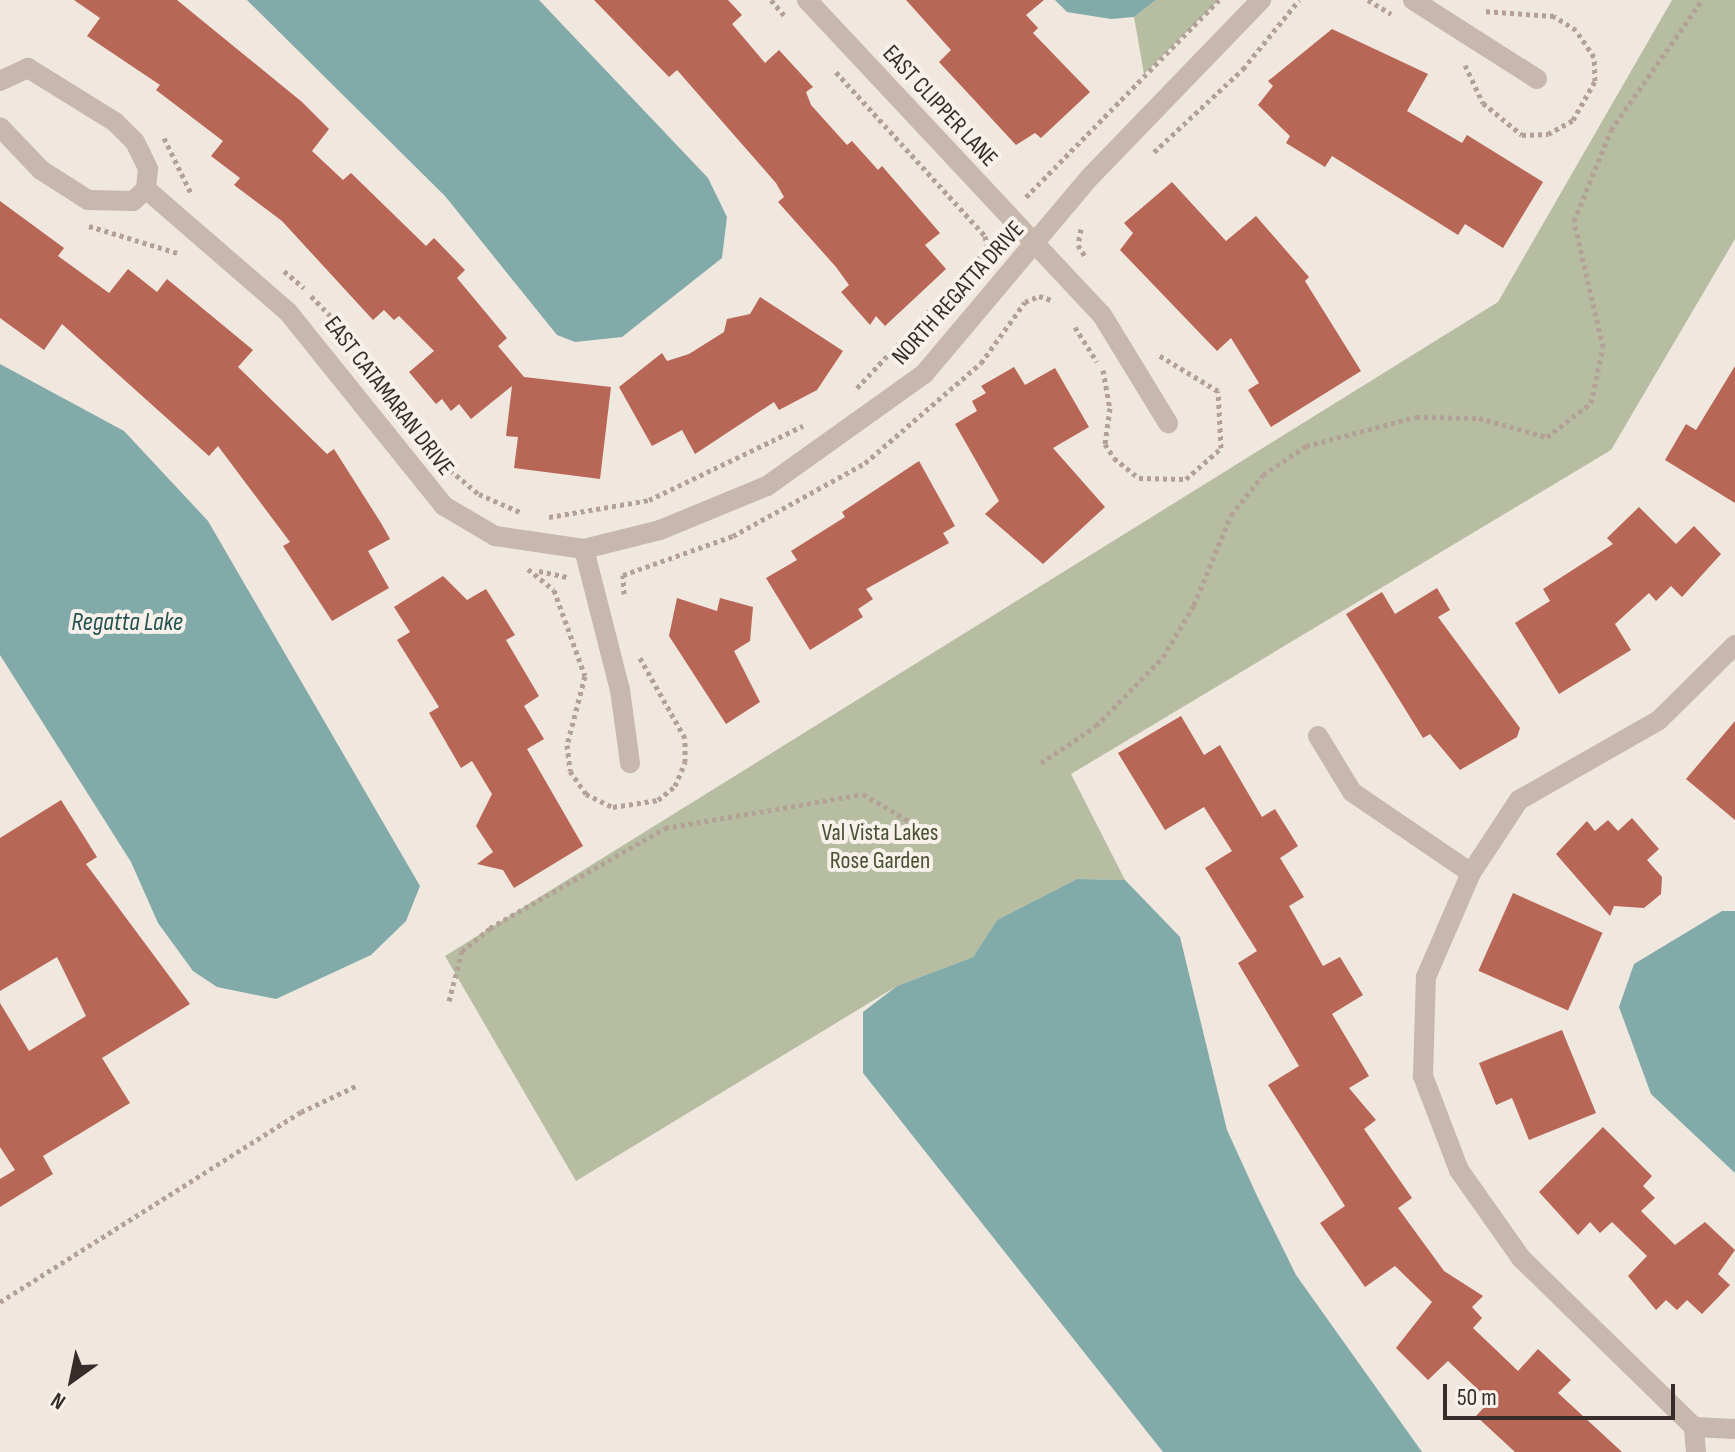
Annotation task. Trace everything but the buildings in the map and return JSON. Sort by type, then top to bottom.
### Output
[{"type":"street","name":"EAST CLIPPER LANE","points":[[807,0],[1010,221],[1102,315],[1168,423]]},
{"type":"street","name":"NORTH REGATTA DRIVE","points":[[584,549],[660,530],[767,486],[846,436],[924,374],[1036,248],[1091,176],[1261,0]]},
{"type":"street","points":[[1413,0],[1537,79]]},
{"type":"street","points":[[0,81],[28,68],[115,122],[135,142],[148,169],[146,189],[133,201],[88,200],[41,170],[0,127]]},
{"type":"street","name":"EAST CATAMARAN DRIVE","points":[[146,189],[288,312],[444,506],[495,536],[584,549]]},
{"type":"street","points":[[584,549],[620,690],[630,763]]},
{"type":"street","points":[[1696,1452],[1694,1427],[1521,1258],[1459,1170],[1423,1076],[1426,977],[1471,873],[1519,800],[1659,720],[1735,645]]},
{"type":"street","points":[[1318,736],[1352,792],[1471,873]]},
{"type":"street","points":[[1694,1427],[1735,1429]]},
{"type":"path","points":[[771,0],[791,23]]},
{"type":"path","points":[[842,398],[913,336],[988,252],[1077,137],[1219,0]]},
{"type":"path","points":[[1148,157],[1243,69],[1299,0]]},
{"type":"path","points":[[1041,763],[1096,726],[1163,657],[1194,605],[1231,515],[1274,467],[1346,432],[1416,417],[1479,418],[1547,437],[1591,403],[1603,347],[1574,221],[1611,130],[1702,0]]},
{"type":"path","points":[[832,68],[985,236],[988,252]]},
{"type":"path","points":[[160,134],[201,204]]},
{"type":"path","points":[[78,219],[165,245],[190,262]]},
{"type":"path","points":[[1089,221],[1078,245],[1090,264]]},
{"type":"path","points":[[275,264],[356,342],[427,440]]},
{"type":"path","points":[[624,604],[623,575],[733,536],[865,463],[981,363],[1025,302],[1039,296],[1059,302]]},
{"type":"path","points":[[1067,314],[1105,374],[1105,444],[1139,478],[1160,484],[1208,465],[1221,448],[1225,422],[1218,391],[1149,349]]},
{"type":"path","points":[[539,519],[649,500],[807,422]]},
{"type":"path","points":[[442,460],[479,494],[525,514]]},
{"type":"path","points":[[513,565],[539,572],[554,590],[585,676],[567,745],[570,771],[586,794],[613,807],[658,800],[675,786],[685,762],[685,738],[636,645]]},
{"type":"path","points":[[449,1001],[462,951],[490,928],[665,828],[863,794],[926,831]]},
{"type":"path","points":[[0,1302],[301,1112],[358,1085]]},
{"type":"green space","points":[[1156,0],[1219,0],[1144,74],[1134,17]]},
{"type":"green space","name":"Val Vista Lakes Rose Garden","points":[[1672,0],[1735,0],[1735,239],[1611,450],[1071,774],[1125,880],[1077,879],[997,920],[973,957],[897,986],[576,1181],[445,956],[1498,302]]},
{"type":"water","points":[[247,0],[539,0],[708,178],[727,217],[722,258],[622,337],[575,342],[557,335],[445,196]]},
{"type":"water","points":[[1055,0],[1156,0],[1134,17],[1111,19],[1067,12]]},
{"type":"water","name":"Regatta Lake","points":[[0,364],[124,431],[208,521],[420,886],[406,921],[371,955],[276,999],[217,987],[193,971],[158,923],[131,862],[0,655]]},
{"type":"water","points":[[1077,879],[1125,880],[1180,937],[1227,1130],[1258,1198],[1296,1275],[1422,1452],[1163,1452],[863,1073],[863,1012],[897,986],[973,957],[997,920]]},
{"type":"water","points":[[1722,911],[1735,911],[1735,1173],[1651,1094],[1619,1007],[1634,964]]}]
